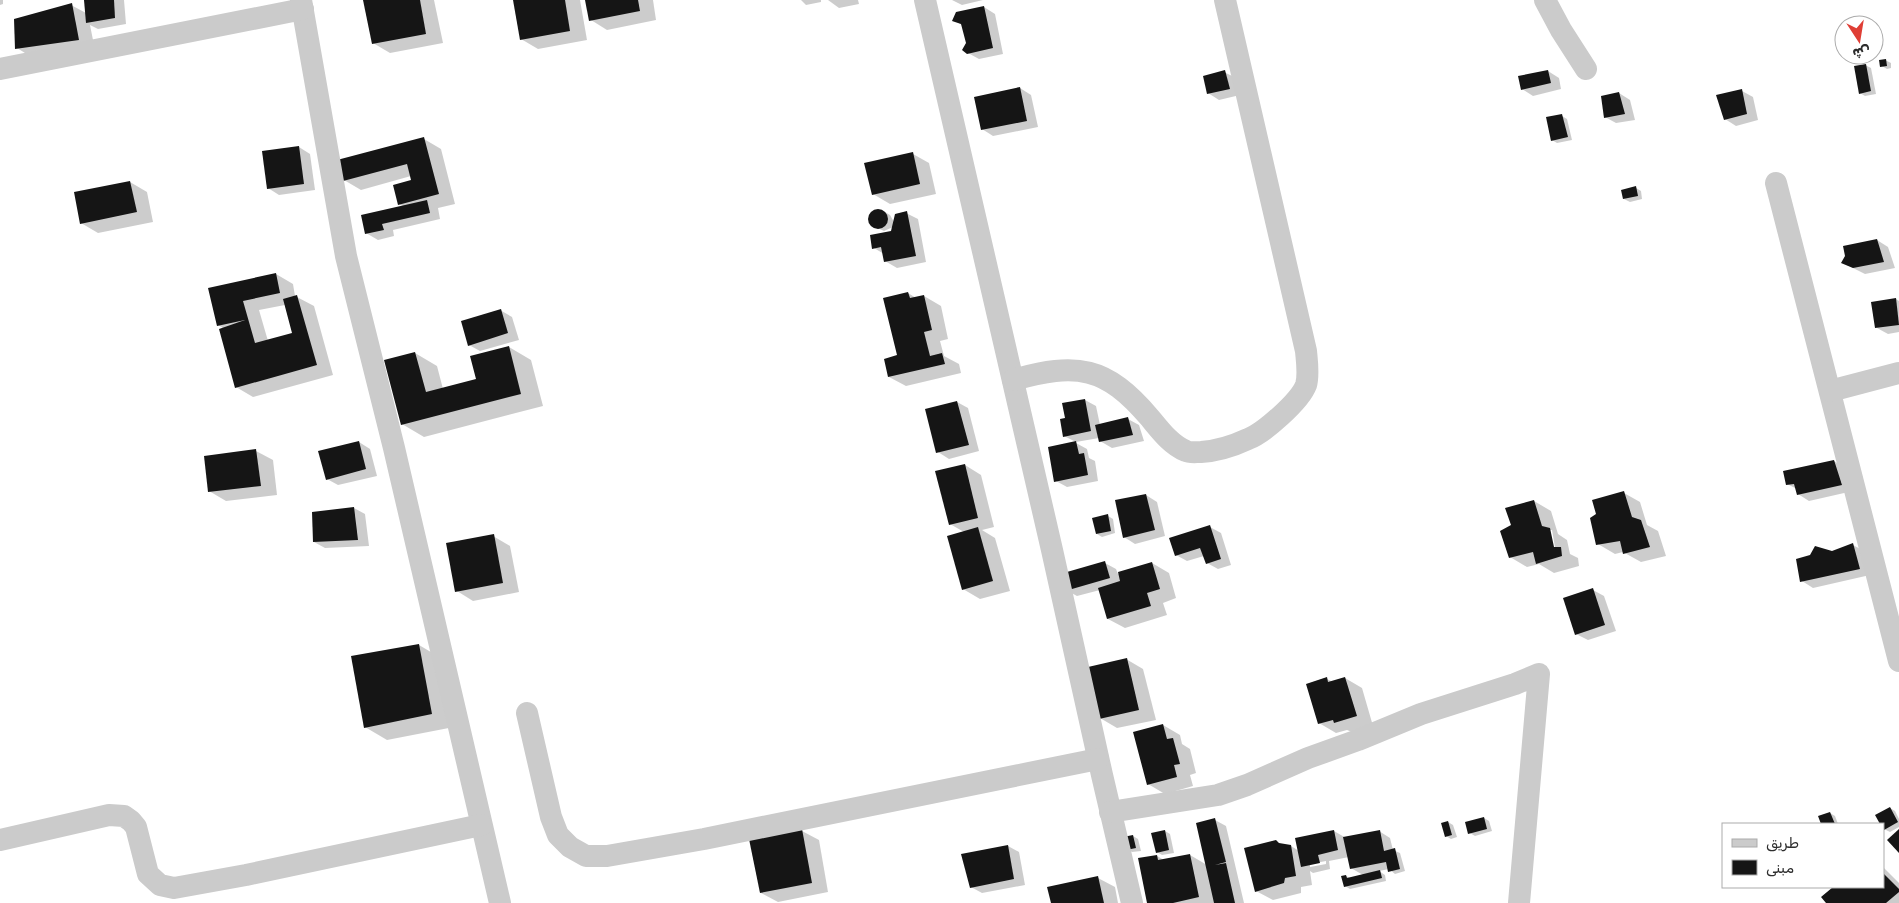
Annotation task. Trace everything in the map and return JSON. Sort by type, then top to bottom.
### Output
[{"type":"street","points":[[925,0],[1132,903]]},
{"type":"street","points":[[1013,380],[1053,371],[1079,370],[1111,381],[1129,394],[1174,444],[1188,452],[1215,451],[1250,439],[1292,405],[1305,386],[1307,372],[1306,351],[1225,0]]},
{"type":"street","points":[[1545,0],[1561,30],[1586,69]]},
{"type":"street","points":[[0,69],[302,5],[346,256],[394,448],[500,903]]},
{"type":"street","points":[[1776,182],[1830,391],[1891,592],[1899,662]]},
{"type":"street","points":[[1830,391],[1899,373]]},
{"type":"street","points":[[1110,812],[1218,795],[1421,714],[1539,674],[1519,903]]},
{"type":"street","points":[[527,713],[551,817],[558,835],[570,847],[586,856],[607,856],[704,839],[1098,759]]},
{"type":"street","points":[[0,840],[109,815],[124,816],[136,827],[148,874],[160,885],[174,888],[246,875],[481,825]]},
{"type":"building","points":[[84,0],[114,0],[115,18],[86,23]]},
{"type":"building","points":[[363,0],[420,0],[426,34],[372,44]]},
{"type":"building","points":[[513,0],[565,0],[570,31],[520,40]]},
{"type":"building","points":[[585,0],[638,0],[640,11],[589,21]]},
{"type":"building","points":[[72,3],[79,40],[15,49],[14,19]]},
{"type":"building","points":[[984,6],[993,48],[967,54],[962,50],[966,43],[961,24],[952,21],[956,12]]},
{"type":"building","points":[[1884,59],[1886,59],[1887,66],[1880,67],[1880,65],[1884,65]]},
{"type":"building","points":[[1866,65],[1871,91],[1859,94],[1854,66]]},
{"type":"building","points":[[1225,70],[1230,89],[1207,94],[1203,76]]},
{"type":"building","points":[[1548,70],[1551,83],[1521,90],[1518,76]]},
{"type":"building","points":[[1020,87],[1027,121],[981,130],[974,97]]},
{"type":"building","points":[[1742,89],[1747,114],[1724,120],[1716,95]]},
{"type":"building","points":[[1619,92],[1625,114],[1604,118],[1601,96]]},
{"type":"building","points":[[1562,114],[1568,137],[1551,141],[1546,117]]},
{"type":"building","points":[[424,137],[439,194],[398,205],[393,185],[411,180],[407,164],[343,181],[337,160]]},
{"type":"building","points":[[299,146],[304,184],[267,189],[262,151]]},
{"type":"building","points":[[913,152],[920,184],[872,195],[864,163]]},
{"type":"building","points":[[130,181],[137,212],[80,224],[74,192]]},
{"type":"building","points":[[1636,186],[1638,196],[1623,199],[1621,190]]},
{"type":"building","points":[[427,200],[430,213],[382,224],[384,230],[365,234],[361,215]]},
{"type":"building","points":[[878,209],[885,212],[888,219],[885,226],[878,229],[871,226],[868,219],[871,212]]},
{"type":"building","points":[[907,211],[916,256],[884,262],[881,247],[872,249],[870,235],[891,231],[895,214]]},
{"type":"building","points":[[1877,239],[1884,262],[1853,268],[1841,263],[1845,256],[1843,246]]},
{"type":"building","points":[[276,273],[280,293],[243,301],[255,343],[292,333],[283,299],[297,295],[317,365],[235,388],[219,329],[245,320],[217,326],[208,288]]},
{"type":"building","points":[[908,292],[910,298],[924,295],[932,330],[924,332],[930,356],[942,353],[945,364],[888,377],[884,359],[897,355],[883,298]]},
{"type":"building","points":[[1896,298],[1899,325],[1875,328],[1871,302]]},
{"type":"building","points":[[501,309],[508,333],[468,346],[461,321]]},
{"type":"building","points":[[509,346],[521,394],[401,425],[384,360],[415,352],[426,392],[476,379],[470,356]]},
{"type":"building","points":[[1085,399],[1091,431],[1063,437],[1060,419],[1065,418],[1062,403]]},
{"type":"building","points":[[957,401],[969,445],[936,453],[925,409]]},
{"type":"building","points":[[1128,417],[1133,435],[1099,442],[1095,425]]},
{"type":"building","points":[[359,441],[366,469],[326,480],[318,451]]},
{"type":"building","points":[[1076,441],[1079,454],[1084,453],[1088,475],[1054,482],[1048,447]]},
{"type":"building","points":[[256,449],[261,486],[208,492],[204,456]]},
{"type":"building","points":[[1834,460],[1842,485],[1797,495],[1794,484],[1786,485],[1783,471]]},
{"type":"building","points":[[965,464],[978,518],[949,525],[935,471]]},
{"type":"building","points":[[1624,491],[1632,517],[1641,520],[1650,547],[1623,554],[1620,541],[1596,545],[1590,518],[1596,514],[1592,500]]},
{"type":"building","points":[[1146,494],[1155,530],[1123,538],[1115,500]]},
{"type":"building","points":[[1534,500],[1542,526],[1550,528],[1554,547],[1561,547],[1562,556],[1536,564],[1533,552],[1509,558],[1500,531],[1511,525],[1505,508]]},
{"type":"building","points":[[354,507],[358,540],[313,542],[312,512]]},
{"type":"building","points":[[1108,514],[1111,531],[1096,534],[1092,518]]},
{"type":"building","points":[[1210,525],[1221,559],[1206,564],[1200,548],[1175,556],[1169,538]]},
{"type":"building","points":[[978,527],[993,581],[962,590],[947,536]]},
{"type":"building","points":[[494,534],[503,583],[455,592],[446,543]]},
{"type":"building","points":[[1853,543],[1860,569],[1800,582],[1796,559],[1810,555],[1815,546],[1832,551]]},
{"type":"building","points":[[1105,561],[1110,578],[1065,591],[1060,574]]},
{"type":"building","points":[[1152,562],[1160,589],[1147,593],[1151,606],[1107,619],[1098,588],[1120,581],[1118,572]]},
{"type":"building","points":[[1593,588],[1605,625],[1575,635],[1563,598]]},
{"type":"building","points":[[419,644],[432,714],[364,728],[351,656]]},
{"type":"building","points":[[1127,658],[1139,710],[1099,719],[1088,667]]},
{"type":"building","points":[[1327,677],[1328,682],[1345,677],[1357,716],[1334,723],[1333,720],[1318,724],[1306,684]]},
{"type":"building","points":[[1163,724],[1167,739],[1173,738],[1180,764],[1174,765],[1177,777],[1147,785],[1133,732]]},
{"type":"building","points":[[1890,807],[1898,822],[1884,830],[1884,823],[1879,823],[1875,815]]},
{"type":"building","points":[[1830,812],[1835,823],[1821,823],[1818,816]]},
{"type":"building","points":[[1484,817],[1487,829],[1468,834],[1465,822]]},
{"type":"building","points":[[1215,818],[1226,862],[1215,865],[1226,863],[1235,903],[1214,903],[1196,823]]},
{"type":"building","points":[[1448,821],[1452,835],[1445,837],[1441,823]]},
{"type":"building","points":[[802,829],[812,883],[760,893],[749,839]]},
{"type":"building","points":[[1899,829],[1899,853],[1887,840]]},
{"type":"building","points":[[1165,830],[1169,850],[1156,853],[1151,833]]},
{"type":"building","points":[[1334,830],[1338,850],[1318,855],[1320,863],[1301,867],[1295,838]]},
{"type":"building","points":[[1380,830],[1384,851],[1395,848],[1400,869],[1388,872],[1386,862],[1350,869],[1343,837]]},
{"type":"building","points":[[1133,835],[1136,848],[1126,850],[1123,837]]},
{"type":"building","points":[[1276,840],[1279,843],[1291,845],[1296,876],[1285,878],[1284,883],[1255,892],[1244,848]]},
{"type":"building","points":[[1008,845],[1014,879],[970,888],[961,854]]},
{"type":"building","points":[[1190,854],[1199,897],[1173,903],[1147,903],[1138,858],[1157,855],[1158,860]]},
{"type":"building","points":[[1380,870],[1382,878],[1344,887],[1341,876],[1346,875],[1347,878]]},
{"type":"building","points":[[1884,874],[1899,889],[1899,892],[1886,903],[1826,903],[1821,897],[1832,888],[1884,888]]},
{"type":"building","points":[[1098,876],[1104,903],[1051,903],[1047,887]]}]
